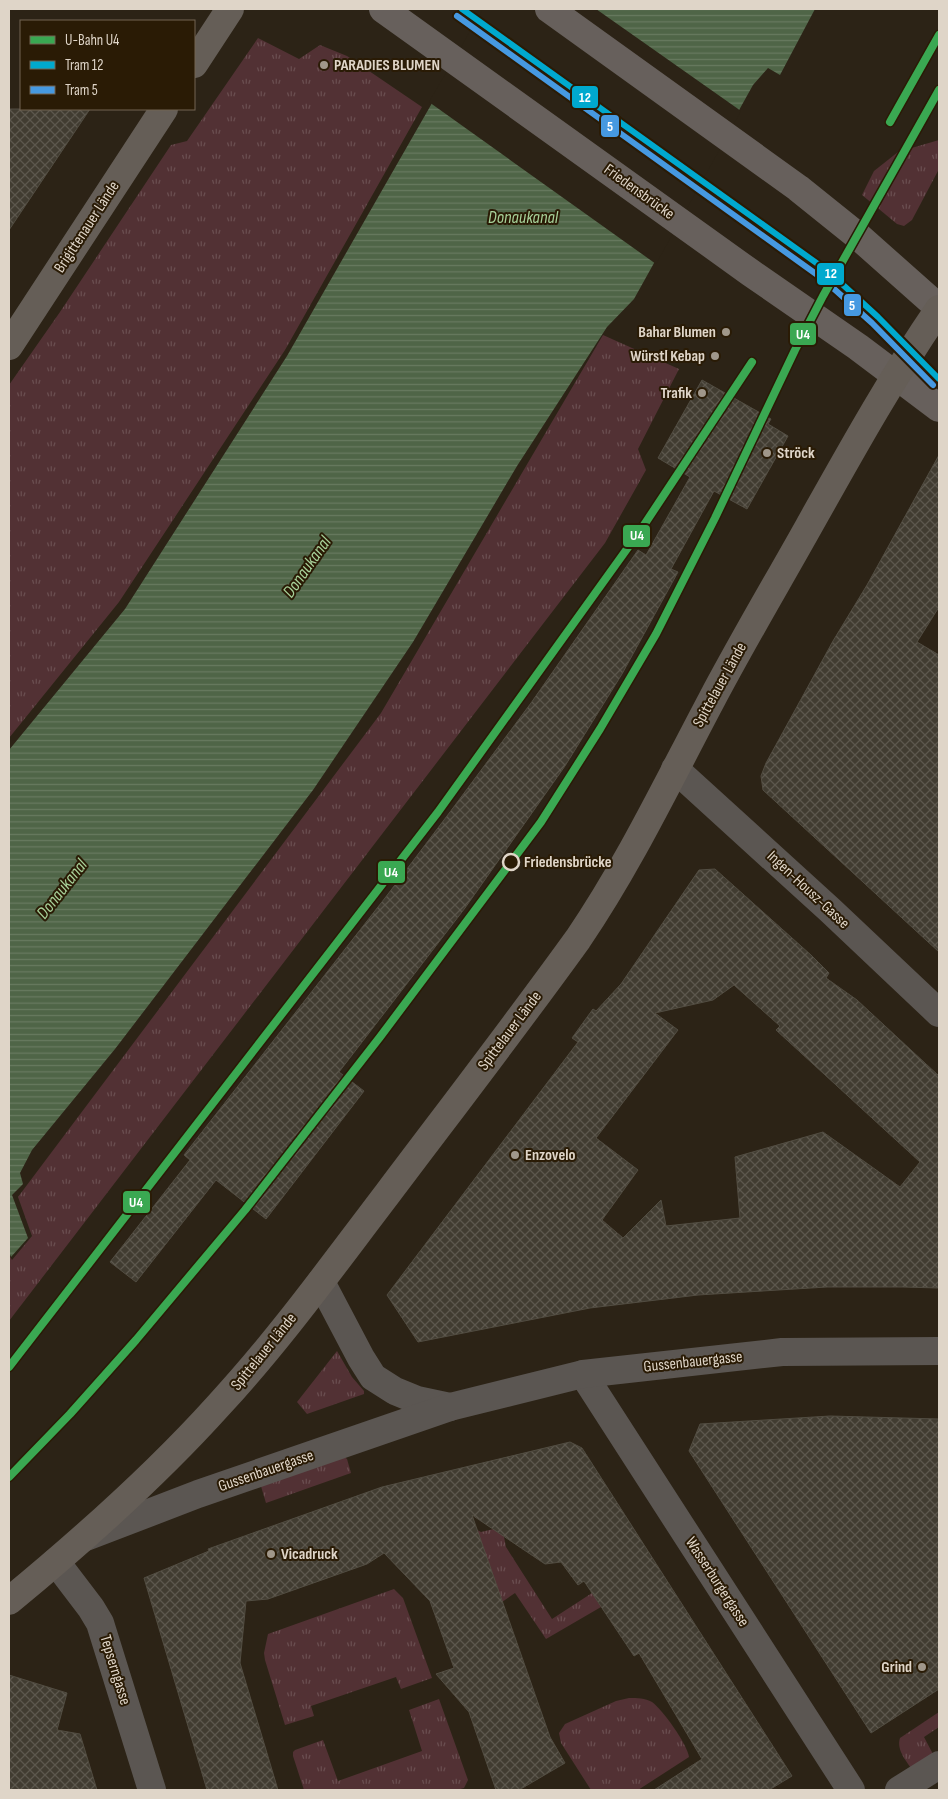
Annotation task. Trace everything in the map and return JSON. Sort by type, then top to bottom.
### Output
[{"type":"main road","points":[[195,62],[230,9]]},
{"type":"main road","name":"Friedensbrücke","points":[[383,9],[896,375],[939,408]]},
{"type":"main road","points":[[549,9],[798,188],[866,243],[939,309]]},
{"type":"main road","name":"Brigittenauer Lände","points":[[9,346],[163,110]]},
{"type":"main road","name":"Spittelauer Lände","points":[[9,1600],[84,1538],[158,1468],[213,1412],[254,1366],[321,1282],[578,939],[621,871],[728,671],[852,449],[896,375],[939,309]]},
{"type":"street","name":"Ingen-Housz-Gasse","points":[[675,769],[830,910],[939,1013]]},
{"type":"street","name":"Gussenbauergasse","points":[[321,1282],[373,1377],[383,1385],[410,1397],[450,1407]]},
{"type":"street","name":"Gussenbauergasse","points":[[84,1538],[190,1497],[450,1407],[583,1374],[782,1352],[939,1352]]},
{"type":"street","name":"Wasserburgergasse","points":[[583,1374],[851,1790]]},
{"type":"street","name":"Tepserngasse","points":[[56,1562],[100,1623],[152,1790]]},
{"type":"street","points":[[899,1790],[939,1765]]},
{"type":"green space","points":[[258,38],[299,59],[320,45],[347,56],[422,107],[285,350],[119,602],[9,738],[9,385],[171,145],[187,141]]},
{"type":"green space","points":[[939,140],[939,169],[912,220],[904,226],[897,224],[862,195],[874,171],[898,152]]},
{"type":"green space","points":[[603,335],[679,369],[638,449],[646,470],[605,543],[9,1321],[9,1255],[12,1260],[32,1236],[18,1197],[381,713]]},
{"type":"green space","points":[[337,1351],[352,1377],[364,1391],[364,1394],[307,1414],[297,1402]]},
{"type":"green space","points":[[343,1456],[347,1459],[351,1473],[266,1503],[260,1483]]},
{"type":"green space","points":[[470,1526],[481,1532],[502,1527],[506,1547],[552,1619],[592,1593],[601,1607],[546,1639],[515,1593],[502,1602]]},
{"type":"green space","points":[[394,1589],[403,1598],[432,1678],[401,1689],[396,1677],[311,1706],[314,1716],[285,1725],[265,1660],[264,1653],[268,1634]]},
{"type":"green space","points":[[629,1698],[647,1700],[657,1706],[679,1736],[689,1757],[638,1790],[591,1790],[561,1743],[559,1733],[565,1724],[616,1701]]},
{"type":"green space","points":[[439,1699],[468,1780],[464,1788],[457,1790],[304,1790],[293,1756],[295,1750],[323,1740],[338,1781],[422,1751],[409,1710]]},
{"type":"green space","points":[[939,1712],[939,1727],[924,1737],[934,1756],[914,1772],[901,1751],[900,1738]]},
{"type":"water","name":"Donaukanal","points":[[486,9],[815,9],[780,75],[768,68],[753,85],[634,299],[607,327],[517,466],[413,642],[313,790],[115,1049],[32,1150],[20,1173],[23,1184],[12,1195],[28,1238],[11,1257],[9,1252],[9,750],[125,609],[287,356]]},
{"type":"pier","points":[[483,9],[596,9],[741,111],[656,264],[429,102]]},
{"type":"building","points":[[9,109],[89,110],[9,230]]},
{"type":"building","points":[[702,380],[771,419],[768,424],[788,436],[747,509],[714,491],[671,569],[678,572],[622,674],[565,766],[465,908],[339,1072],[364,1091],[266,1219],[216,1180],[136,1282],[110,1262],[190,1160],[184,1155],[450,812],[531,703],[638,550],[646,555],[690,477],[658,458]]},
{"type":"building","points":[[939,455],[939,607],[917,642],[939,655],[939,952],[763,790],[761,776],[766,763],[833,641],[867,585]]},
{"type":"building","points":[[715,869],[811,955],[829,973],[826,978],[857,1000],[939,1076],[939,1288],[827,1287],[698,1295],[590,1308],[418,1342],[387,1295],[578,1042],[572,1038],[593,1009],[596,1011],[621,984],[699,870]],"holes":[[[734,985],[780,1026],[776,1030],[920,1162],[900,1187],[823,1132],[735,1157],[740,1218],[666,1226],[661,1200],[623,1238],[602,1220],[638,1170],[596,1138],[678,1030],[655,1013],[713,1000]]]},
{"type":"building","points":[[830,1416],[939,1419],[939,1689],[871,1733],[689,1451],[700,1424]]},
{"type":"building","points":[[570,1442],[582,1448],[792,1776],[769,1790],[654,1790],[702,1759],[639,1653],[634,1656],[584,1581],[578,1585],[561,1562],[545,1564],[472,1515],[550,1737],[565,1763],[519,1790],[496,1790],[469,1712],[436,1674],[454,1668],[430,1601],[384,1553],[367,1564],[268,1599],[246,1601],[240,1663],[278,1790],[207,1790],[144,1578],[209,1551],[208,1549],[382,1487]]},
{"type":"building","points":[[9,1675],[67,1693],[57,1730],[80,1734],[97,1790],[9,1790]]},
{"type":"metro line","name":"U4","points":[[890,122],[939,35]]},
{"type":"metro line","name":"U4","points":[[9,1477],[70,1414],[136,1340],[245,1210],[380,1037],[541,822],[600,729],[656,634],[715,518],[795,350],[823,296],[939,90]]},
{"type":"metro line","name":"U4","points":[[9,1367],[438,812],[642,528],[752,362]]},
{"type":"tram line","name":"12","points":[[462,9],[829,272],[878,317],[939,379]]},
{"type":"tram line","name":"5","points":[[457,16],[823,279],[872,323],[933,385]]},
{"type":"place","name":"PARADIES BLUMEN","points":[[324,65]]},
{"type":"place","name":"Bahar Blumen","points":[[726,332]]},
{"type":"place","name":"Würstl Kebap","points":[[715,356]]},
{"type":"place","name":"Trafik","points":[[702,393]]},
{"type":"place","name":"Ströck","points":[[767,453]]},
{"type":"place","name":"Friedensbrücke","points":[[511,862]]},
{"type":"place","name":"Enzovelo","points":[[515,1155]]},
{"type":"place","name":"Vicadruck","points":[[271,1554]]},
{"type":"place","name":"Grind","points":[[922,1667]]}]
